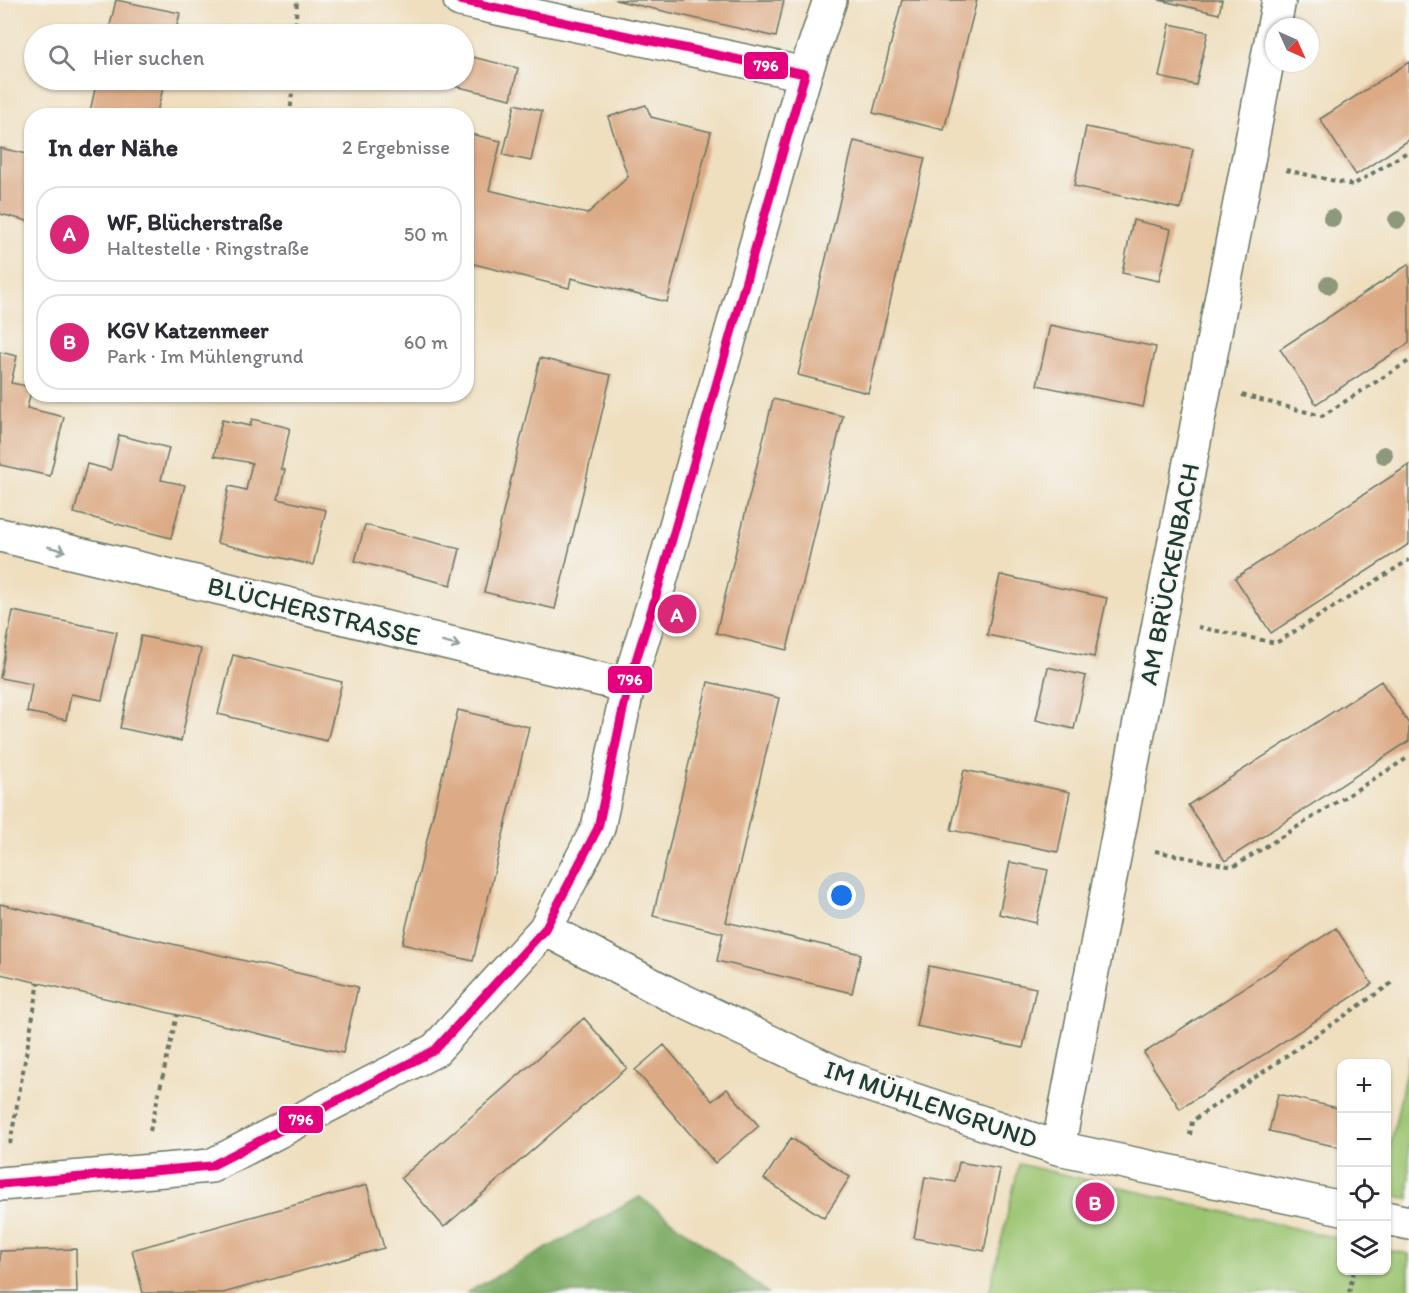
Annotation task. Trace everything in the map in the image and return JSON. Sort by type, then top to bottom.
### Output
[{"type":"street","points":[[460,0],[806,74]]},
{"type":"street","points":[[1,1184],[211,1166],[435,1050],[545,929],[598,828],[628,686],[806,74],[830,0]]},
{"type":"street","name":"AM BRÜCKENBACH","points":[[1058,1148],[1279,0]]},
{"type":"street","name":"BLÜCHERSTRASSE","points":[[0,536],[628,686]]},
{"type":"street","name":"IM MÜHLENGRUND","points":[[545,929],[673,996],[843,1076],[1058,1148],[1337,1207]]},
{"type":"street","points":[[1391,1219],[1409,1223]]},
{"type":"path","points":[[296,24],[297,0]]},
{"type":"path","points":[[290,108],[291,90]]},
{"type":"path","points":[[1248,162],[1353,185],[1409,151]]},
{"type":"path","points":[[1205,386],[1322,416],[1409,361]]},
{"type":"path","points":[[1160,619],[1276,643],[1409,560]]},
{"type":"path","points":[[1117,843],[1233,867],[1409,757]]},
{"type":"path","points":[[1,1184],[39,982]]},
{"type":"path","points":[[1186,1175],[1191,1121],[1392,983]]},
{"type":"path","points":[[140,1172],[177,1015]]},
{"type":"path","points":[[1349,1293],[1353,1275]]},
{"type":"green space","points":[[1409,1056],[1409,1199],[1396,1196],[1391,1190],[1391,1144]]},
{"type":"green space","points":[[1019,1164],[1337,1238],[1337,1275],[1391,1275],[1391,1251],[1409,1254],[1409,1293],[989,1293]]},
{"type":"green space","points":[[640,1197],[768,1293],[466,1293]]},
{"type":"building","points":[[116,0],[180,13],[177,24],[110,24]]},
{"type":"building","points":[[615,0],[784,0],[776,37]]},
{"type":"building","points":[[902,0],[977,0],[944,130],[873,113]]},
{"type":"building","points":[[1159,0],[1222,0],[1219,14]]},
{"type":"building","points":[[1170,24],[1208,32],[1196,85],[1159,77]]},
{"type":"building","points":[[474,57],[518,68],[511,99],[472,90],[474,90]]},
{"type":"building","points":[[1409,62],[1409,140],[1356,175],[1320,119]]},
{"type":"building","points":[[95,90],[162,90],[158,108],[91,108]]},
{"type":"building","points":[[515,104],[542,111],[531,161],[503,155]]},
{"type":"building","points":[[646,105],[651,117],[711,132],[667,302],[571,278],[569,288],[474,264],[474,135],[501,141],[489,190],[587,214],[628,177],[608,117]]},
{"type":"building","points":[[1086,127],[1193,149],[1181,209],[1074,186]]},
{"type":"building","points":[[854,141],[925,158],[868,393],[798,375]]},
{"type":"building","points":[[0,148],[24,153],[24,220],[0,214]]},
{"type":"building","points":[[1133,220],[1171,229],[1159,281],[1122,273]]},
{"type":"building","points":[[1409,264],[1409,343],[1316,404],[1280,349]]},
{"type":"building","points":[[1050,325],[1156,347],[1143,407],[1037,385]]},
{"type":"building","points":[[0,352],[17,356],[11,383],[24,385],[24,402],[28,402],[27,408],[64,417],[50,476],[0,465]]},
{"type":"building","points":[[540,358],[611,375],[555,609],[484,592]]},
{"type":"building","points":[[773,399],[843,416],[787,650],[716,633]]},
{"type":"building","points":[[252,419],[290,428],[281,469],[285,470],[278,499],[326,510],[313,565],[217,543],[229,486],[246,490],[252,463],[214,456],[222,420],[250,426]]},
{"type":"building","points":[[119,435],[169,448],[161,480],[185,485],[171,538],[74,513],[87,464],[111,470]]},
{"type":"building","points":[[1409,465],[1409,544],[1271,633],[1235,578]]},
{"type":"building","points":[[365,525],[460,549],[451,585],[355,561]]},
{"type":"building","points":[[1000,575],[1107,598],[1094,657],[987,635]]},
{"type":"building","points":[[13,611],[117,632],[102,700],[71,694],[66,720],[27,712],[32,684],[0,678]]},
{"type":"building","points":[[141,636],[201,649],[181,741],[120,728]]},
{"type":"building","points":[[233,655],[342,682],[327,741],[218,714]]},
{"type":"building","points":[[1048,667],[1086,676],[1074,729],[1036,720]]},
{"type":"building","points":[[1381,681],[1409,724],[1409,741],[1225,861],[1188,805]]},
{"type":"building","points":[[708,682],[779,698],[726,922],[861,954],[852,993],[717,961],[723,933],[653,916]]},
{"type":"building","points":[[458,710],[529,727],[473,961],[402,944]]},
{"type":"building","points":[[964,770],[1070,792],[1058,852],[951,830]]},
{"type":"building","points":[[1010,862],[1048,870],[1036,923],[999,914]]},
{"type":"building","points":[[0,904],[358,987],[343,1053],[0,974]]},
{"type":"building","points":[[1336,928],[1372,984],[1180,1109],[1144,1053]]},
{"type":"building","points":[[929,966],[1036,988],[1023,1048],[916,1026]]},
{"type":"building","points":[[584,1018],[627,1068],[444,1227],[401,1178]]},
{"type":"building","points":[[664,1045],[712,1101],[727,1089],[759,1126],[715,1163],[635,1070]]},
{"type":"building","points":[[1278,1094],[1337,1108],[1337,1147],[1269,1131]]},
{"type":"building","points":[[791,1138],[850,1177],[824,1218],[764,1179]]},
{"type":"building","points":[[959,1162],[1000,1169],[984,1251],[914,1238],[925,1177],[955,1182]]},
{"type":"building","points":[[367,1185],[384,1248],[223,1293],[143,1293],[132,1250]]},
{"type":"building","points":[[76,1249],[77,1293],[0,1293],[0,1251]]},
{"type":"transit line","name":"796","points":[[0,1184],[211,1166],[435,1050],[545,929],[598,828],[628,686],[805,74],[460,0]]},
{"type":"place","name":"WF, Blücherstraße","points":[[677,614]]},
{"type":"place","name":"KGV Katzenmeer","points":[[1095,1202]]}]
